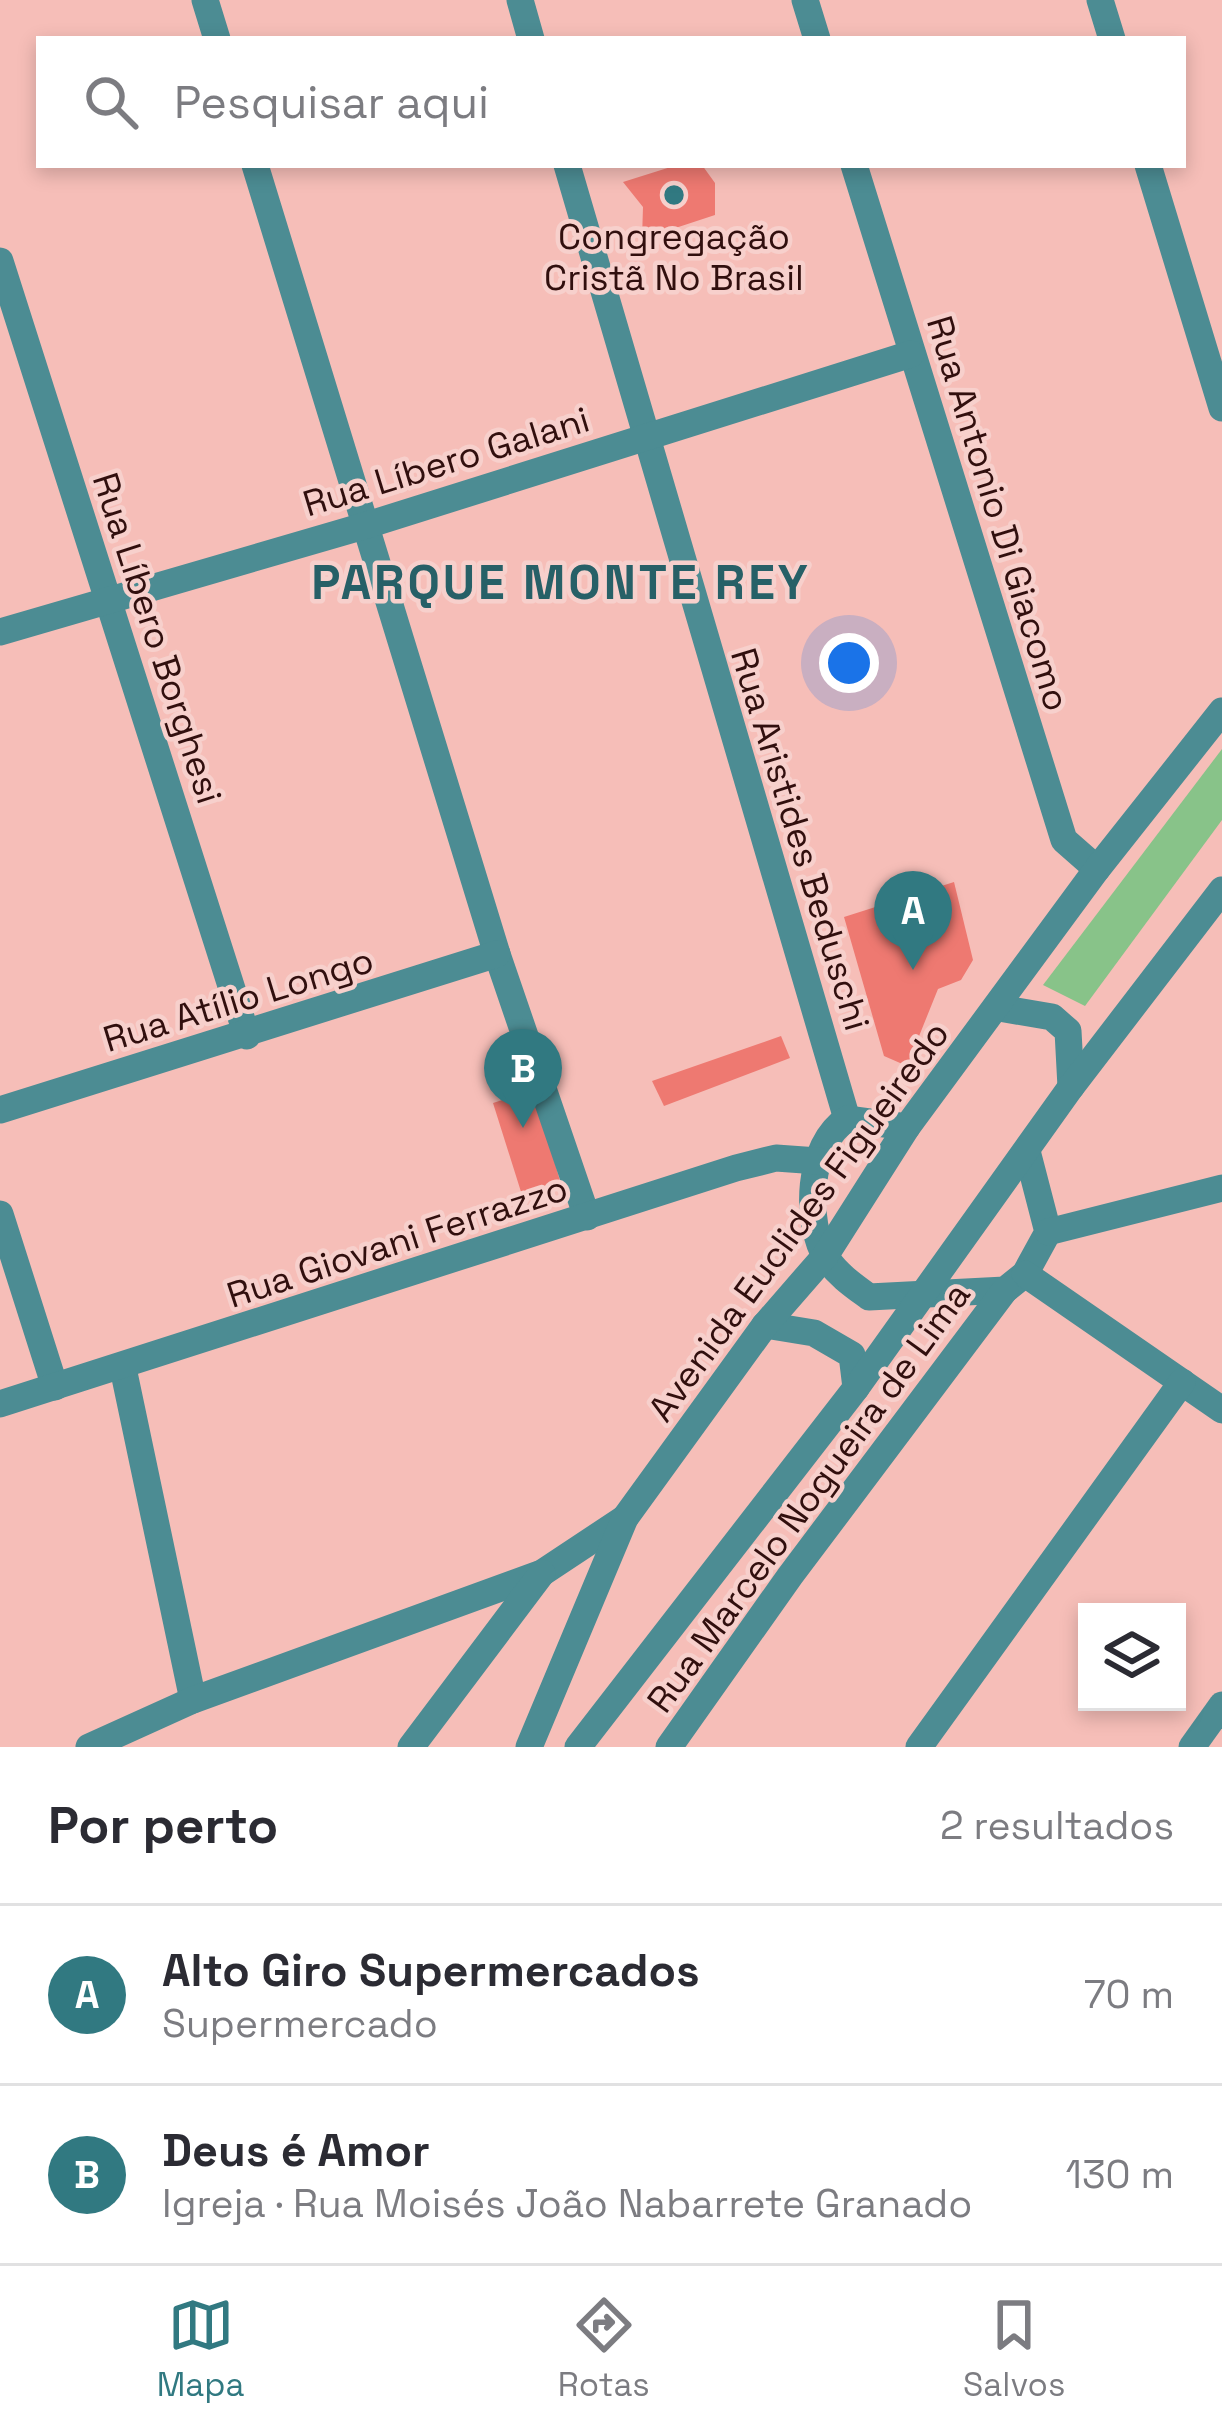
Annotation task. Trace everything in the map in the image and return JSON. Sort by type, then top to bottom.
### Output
[{"type":"street","points":[[205,0],[216,36]]},
{"type":"street","points":[[520,0],[530,36]]},
{"type":"street","points":[[805,0],[816,36]]},
{"type":"street","points":[[1100,0],[1111,36]]},
{"type":"street","points":[[256,168],[497,954],[587,1216]]},
{"type":"street","name":"Rua Aristides Beduschi","points":[[568,168],[847,1119]]},
{"type":"street","name":"Rua Antonio Di Giacomo","points":[[855,168],[1064,840],[1097,869]]},
{"type":"street","points":[[1149,168],[1222,407]]},
{"type":"street","name":"Rua Líbero Borghesi","points":[[0,261],[247,1036]]},
{"type":"street","name":"Rua Líbero Galani","points":[[0,632],[364,526],[911,354]]},
{"type":"street","name":"Avenida Euclides Figueiredo","points":[[530,1747],[625,1518],[765,1325],[825,1256],[907,1127],[1097,869],[1222,711]]},
{"type":"street","points":[[578,1747],[856,1388],[1028,1155],[1071,1088],[1220,893]]},
{"type":"street","name":"Rua Atílio Longo","points":[[0,1110],[497,954]]},
{"type":"street","points":[[999,1008],[1052,1017],[1068,1031],[1071,1088]]},
{"type":"street","points":[[907,1127],[847,1119],[836,1126],[818,1161],[813,1214],[825,1256],[869,1297],[1015,1282],[1222,1410]]},
{"type":"street","points":[[1028,1155],[1048,1232],[1222,1188]]},
{"type":"street","name":"Rua Giovani Ferrazzo","points":[[0,1404],[776,1158],[818,1161]]},
{"type":"street","points":[[0,1214],[55,1387]]},
{"type":"street","name":"Rua Marcelo Nogueira de Lima","points":[[669,1747],[790,1576],[1015,1282],[1048,1232]]},
{"type":"street","points":[[765,1325],[836,1342],[852,1355],[856,1388]]},
{"type":"street","points":[[123,1368],[193,1700]]},
{"type":"street","points":[[919,1747],[1182,1382]]},
{"type":"street","points":[[89,1747],[119,1739],[193,1700],[542,1573],[625,1518]]},
{"type":"street","points":[[411,1747],[542,1573]]},
{"type":"street","points":[[1192,1747],[1222,1706]]},
{"type":"green space","points":[[1222,749],[1222,820],[1085,1006],[1043,985]]},
{"type":"building","name":"Congregação Cristã No Brasil","points":[[667,168],[704,168],[715,183],[715,215],[642,239],[643,207],[623,182]]},
{"type":"building","points":[[954,882],[973,960],[961,980],[938,989],[907,1066],[884,1056],[844,917]]},
{"type":"building","points":[[781,1036],[790,1058],[664,1106],[652,1081]]},
{"type":"building","points":[[524,1093],[530,1108],[538,1103],[560,1181],[522,1195],[493,1103]]},
{"type":"place","name":"Congregação Cristã No Brasil","points":[[674,195]]},
{"type":"place","name":"Alto Giro Supermercados","points":[[913,970]]},
{"type":"place","name":"Deus é Amor","points":[[523,1128]]},
{"type":"district","name":"PARQUE MONTE REY","points":[[561,582]]}]
